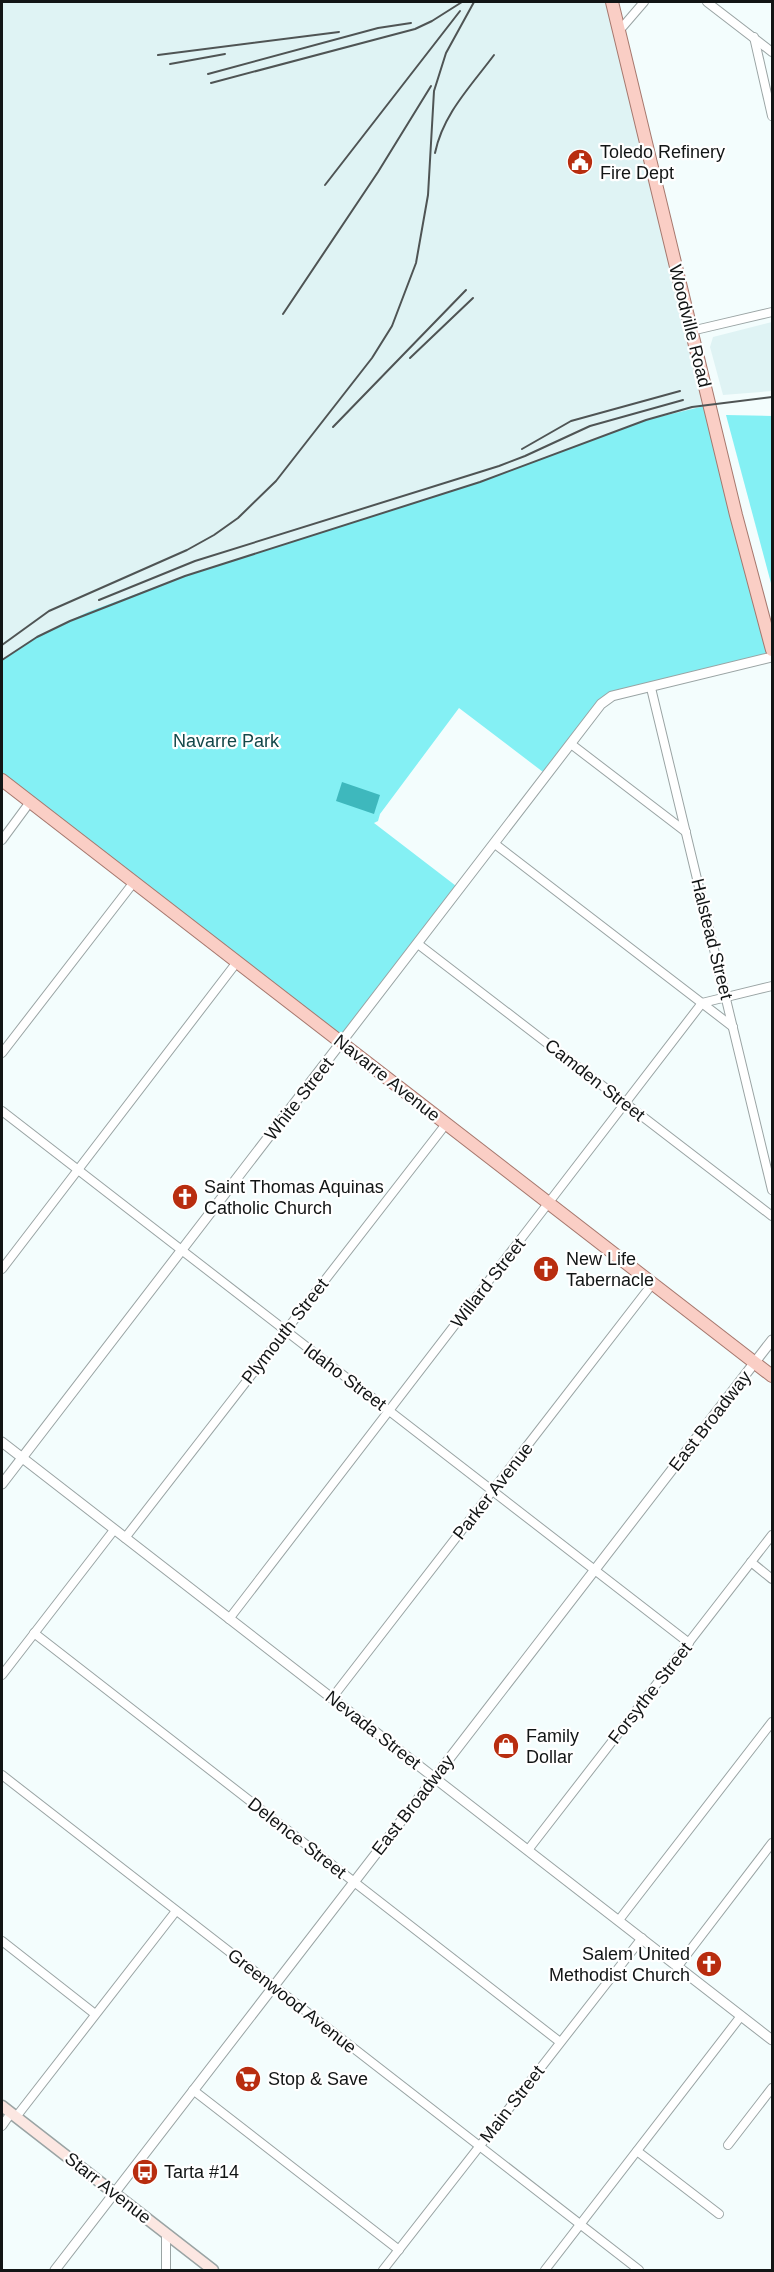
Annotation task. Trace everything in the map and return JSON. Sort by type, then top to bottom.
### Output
[{"type":"main road","name":"Woodville Road","points":[[612,2],[691,331],[772,650]]},
{"type":"main road","name":"Navarre Avenue","points":[[2,780],[772,1376]]},
{"type":"main road","name":"Starr Avenue","points":[[2,2106],[213,2271]]},
{"type":"street","points":[[620,31],[644,2]]},
{"type":"street","points":[[707,2],[772,52]]},
{"type":"street","points":[[754,37],[772,116]]},
{"type":"street","points":[[691,331],[772,312]]},
{"type":"street","points":[[651,688],[772,657]]},
{"type":"street","name":"White Street","points":[[2,1484],[605,700],[623,693],[651,688]]},
{"type":"street","name":"Halstead Street","points":[[651,688],[772,1190]]},
{"type":"street","points":[[571,744],[686,832]]},
{"type":"street","points":[[2,840],[30,802]]},
{"type":"street","points":[[495,844],[733,1027]]},
{"type":"street","points":[[2,1053],[134,882]]},
{"type":"street","name":"Camden Street","points":[[418,944],[772,1216]]},
{"type":"street","points":[[2,1269],[237,962]]},
{"type":"street","points":[[702,1003],[772,986]]},
{"type":"street","name":"Willard Street","points":[[230,1619],[702,1003]]},
{"type":"street","name":"Idaho Street","points":[[2,1111],[688,1643]]},
{"type":"street","name":"Plymouth Street","points":[[125,1538],[446,1124]]},
{"type":"street","name":"Parker Avenue","points":[[332,1698],[653,1283]]},
{"type":"street","name":"East Broadway","points":[[55,2271],[772,1340]]},
{"type":"street","name":"Nevada Street","points":[[2,1442],[772,2039]]},
{"type":"street","points":[[2,1676],[114,1530]]},
{"type":"street","name":"Forsythe Street","points":[[528,1850],[772,1535]]},
{"type":"street","points":[[751,1562],[772,1579]]},
{"type":"street","name":"Delence Street","points":[[34,1633],[560,2042]]},
{"type":"street","points":[[619,1920],[772,1722]]},
{"type":"street","name":"Greenwood Avenue","points":[[2,1775],[639,2271]]},
{"type":"street","points":[[678,1966],[772,1843]]},
{"type":"street","points":[[2,2126],[14,2115],[176,1911]]},
{"type":"street","name":"Main Street","points":[[383,2271],[642,1938]]},
{"type":"street","points":[[2,1941],[95,2014]]},
{"type":"street","points":[[545,2271],[741,2016]]},
{"type":"street","points":[[728,2145],[772,2088]]},
{"type":"street","points":[[193,2090],[399,2250]]},
{"type":"street","points":[[637,2151],[719,2214]]},
{"type":"street","points":[[166,2234],[166,2271]]},
{"type":"shaded area","points":[[2,2],[614,2],[709,405],[646,420],[480,482],[272,548],[9,654],[2,660]]},
{"type":"shaded area","points":[[772,322],[772,391],[723,395],[710,347],[713,337]]},
{"type":"shaded area","points":[[342,782],[380,795],[374,814],[336,801]]},
{"type":"green space","name":"Navarre Park","points":[[709,405],[772,657],[612,696],[547,775],[459,708],[380,814],[378,821],[374,823],[460,889],[342,1043],[2,780],[2,660],[37,637],[88,612],[185,576],[480,482],[646,420]]},
{"type":"green space","points":[[726,415],[772,416],[772,587]]},
{"type":"railway","points":[[211,83],[415,29],[462,2]]},
{"type":"railway","points":[[2,645],[49,611],[187,550],[238,518],[276,481],[372,358],[392,326],[416,263],[428,195],[434,91],[446,53],[474,2]]},
{"type":"railway","points":[[325,185],[460,11]]},
{"type":"railway","points":[[208,74],[378,28],[411,23]]},
{"type":"railway","points":[[158,55],[339,32]]},
{"type":"railway","points":[[170,64],[225,54]]},
{"type":"railway","points":[[435,153],[451,113],[494,55]]},
{"type":"railway","points":[[283,314],[378,172],[431,86]]},
{"type":"railway","points":[[333,427],[466,290]]},
{"type":"railway","points":[[410,358],[473,298]]},
{"type":"railway","points":[[522,449],[571,421],[680,391]]},
{"type":"railway","points":[[2,660],[37,637],[70,621],[185,576],[480,482],[646,420],[692,407],[772,397]]},
{"type":"railway","points":[[99,600],[195,561],[499,466],[590,426],[683,400]]},
{"type":"place","name":"Toledo Refinery Fire Dept","points":[[580,162]]},
{"type":"place","name":"Saint Thomas Aquinas Catholic Church","points":[[185,1197]]},
{"type":"place","name":"New Life Tabernacle","points":[[546,1269]]},
{"type":"place","name":"Family Dollar","points":[[506,1746]]},
{"type":"place","name":"Salem United Methodist Church","points":[[709,1964]]},
{"type":"place","name":"Stop & Save","points":[[248,2079]]},
{"type":"place","name":"Tarta #14","points":[[145,2172]]}]
